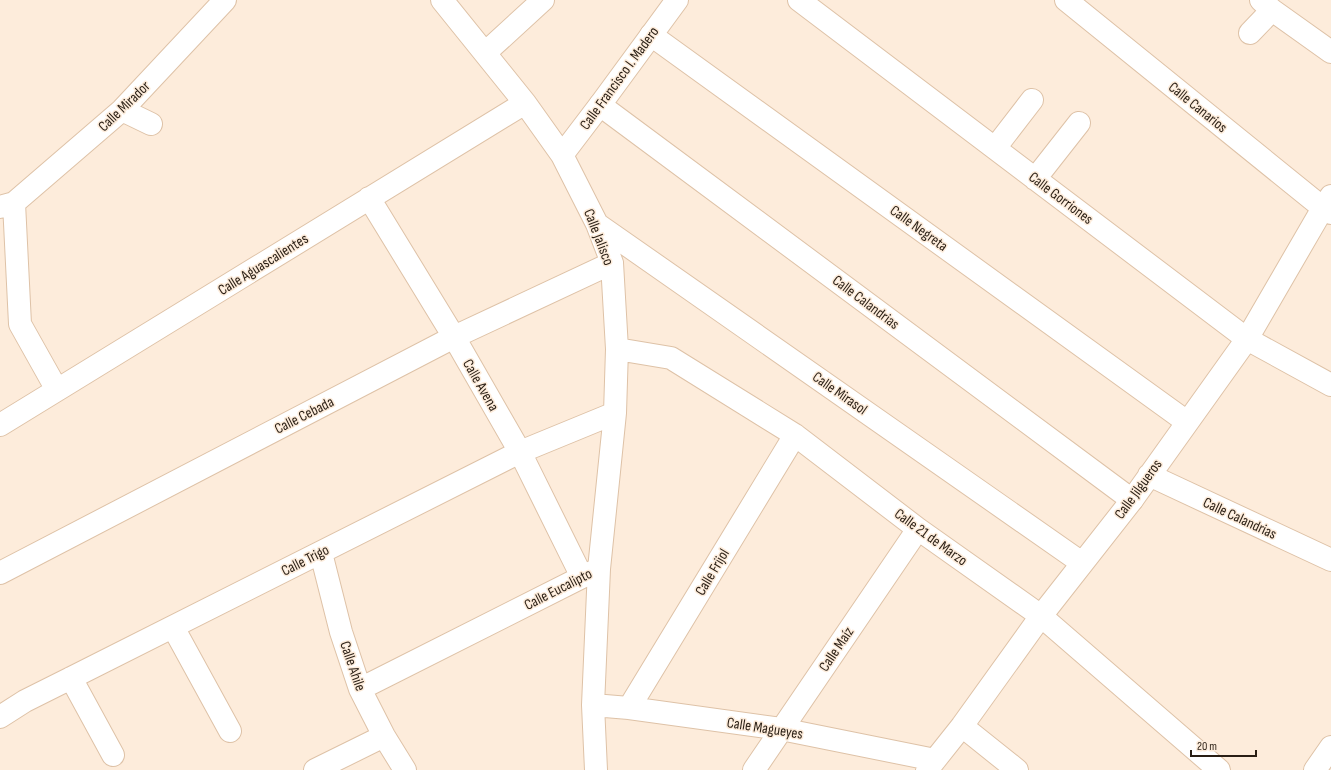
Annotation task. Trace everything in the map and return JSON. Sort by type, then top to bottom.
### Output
[{"type":"street","name":"Calle Mirador","points":[[57,390],[20,324],[7,205],[122,110],[226,0]]},
{"type":"street","name":"Calle Jalisco","points":[[442,0],[525,103],[562,155],[597,224],[612,263],[617,349],[615,413],[590,573]]},
{"type":"street","points":[[484,53],[543,0]]},
{"type":"street","name":"Calle Francisco I. Madero","points":[[562,155],[677,0]]},
{"type":"street","name":"Calle Gorriones","points":[[799,0],[1247,339],[1331,385]]},
{"type":"street","name":"Calle Canarios","points":[[1066,0],[1328,206]]},
{"type":"street","points":[[1250,33],[1267,5],[1331,52]]},
{"type":"street","name":"Calle Negreta","points":[[651,35],[1187,422]]},
{"type":"street","points":[[995,148],[1032,100]]},
{"type":"street","name":"Calle Aguascalientes","points":[[0,425],[525,103]]},
{"type":"street","name":"Calle Calandrias","points":[[600,105],[1132,500]]},
{"type":"street","points":[[122,110],[151,124]]},
{"type":"street","points":[[1035,179],[1079,124]]},
{"type":"street","name":"Calle Avena","points":[[369,198],[454,337],[590,573]]},
{"type":"street","name":"Calle Jilgueros","points":[[931,765],[962,726],[1041,616],[1132,500],[1247,339],[1328,206]]},
{"type":"street","name":"Calle Mirasol","points":[[597,224],[1082,563]]},
{"type":"street","name":"Calle Cebada","points":[[0,573],[454,337],[612,263]]},
{"type":"street","name":"Calle 21 de Marzo","points":[[617,349],[671,358],[795,435],[918,529],[1041,616],[1219,770]]},
{"type":"street","name":"Calle Trigo","points":[[0,717],[25,701],[70,678],[520,452],[615,413]]},
{"type":"street","name":"Calle Frijol","points":[[629,708],[795,435]]},
{"type":"street","name":"Calle Calandrias","points":[[1149,475],[1331,560]]},
{"type":"street","name":"Calle Maíz","points":[[754,770],[918,529]]},
{"type":"street","name":"Calle Ahile","points":[[321,553],[341,632],[360,689],[384,736],[405,770]]},
{"type":"street","name":"Calle Eucalipto","points":[[360,689],[590,573],[596,770]]},
{"type":"street","points":[[173,627],[230,731]]},
{"type":"street","points":[[70,678],[113,755]]},
{"type":"street","name":"Calle Magueyes","points":[[593,705],[629,708],[781,729],[931,765]]},
{"type":"street","points":[[962,726],[1017,770]]},
{"type":"street","points":[[315,770],[384,736]]},
{"type":"street","points":[[1315,770],[1331,747]]}]
